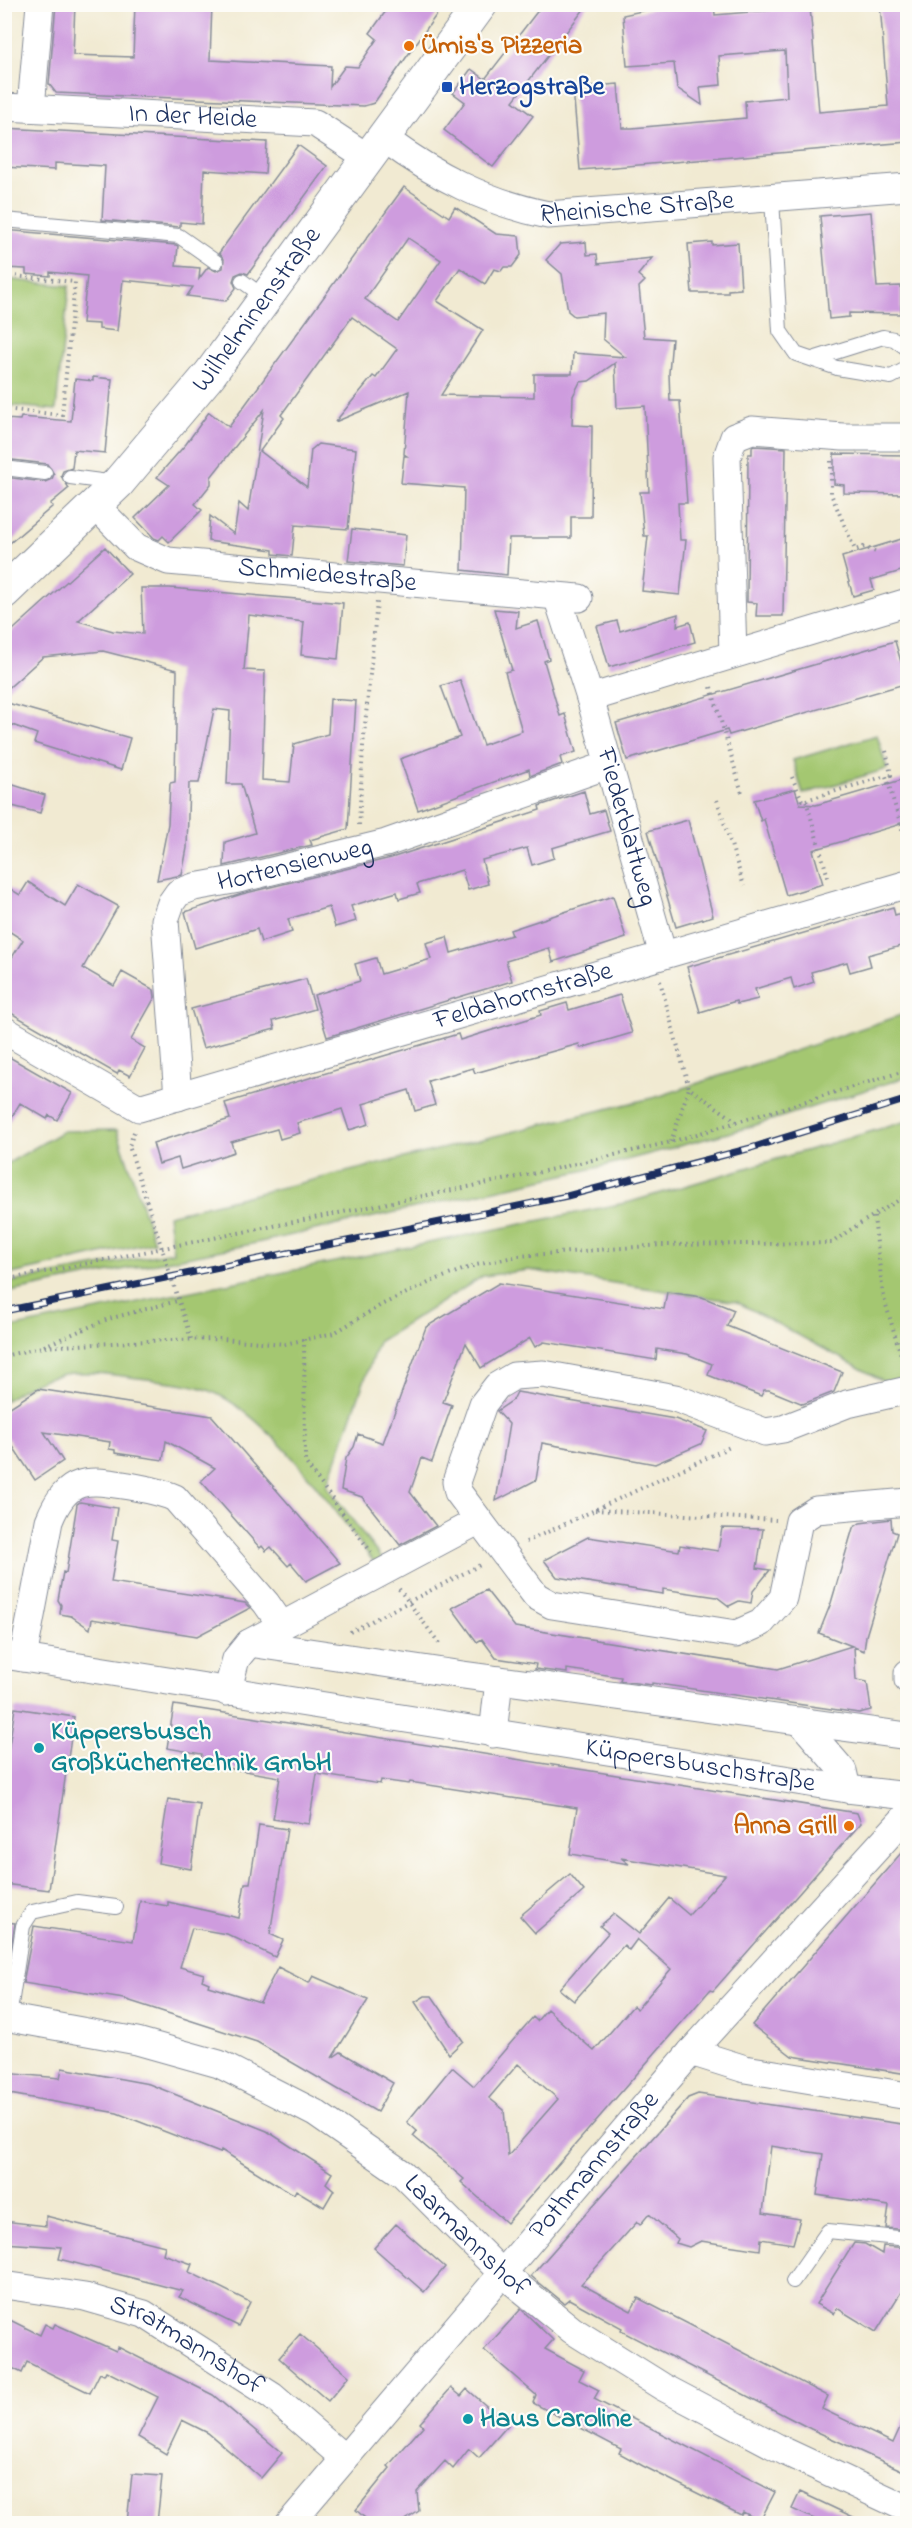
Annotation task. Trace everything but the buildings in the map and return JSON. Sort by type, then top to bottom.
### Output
[{"type":"street","points":[[18,107],[40,4]]},
{"type":"street","name":"Wilhelminenstraße","points":[[4,592],[118,483],[210,374],[254,290],[377,149],[481,4]]},
{"type":"street","name":"In der Heide","points":[[18,107],[315,123],[377,149]]},
{"type":"street","name":"Rheinische Straße","points":[[377,149],[415,161],[479,196],[512,208],[548,215],[908,187]]},
{"type":"street","points":[[733,654],[726,457],[734,437],[752,430],[831,436],[908,437]]},
{"type":"street","name":"Schmiedestraße","points":[[96,506],[136,547],[168,561],[568,597]]},
{"type":"street","name":"Fiederblattweg","points":[[568,597],[590,698],[663,955]]},
{"type":"street","points":[[590,698],[908,602]]},
{"type":"street","name":"Hortensienweg","points":[[178,1097],[165,920],[171,903],[178,893],[194,887],[239,879],[386,843],[608,765]]},
{"type":"street","name":"Feldahornstraße","points":[[139,1108],[908,884]]},
{"type":"street","points":[[4,1030],[139,1108]]},
{"type":"street","points":[[906,1380],[783,1429],[765,1432],[675,1398],[543,1374],[514,1376],[497,1386],[483,1404],[456,1482],[459,1492],[478,1521],[536,1596],[552,1605],[736,1634],[761,1623],[783,1598],[799,1521],[816,1510],[908,1502]]},
{"type":"street","points":[[14,1657],[52,1513],[63,1493],[72,1486],[95,1480],[163,1492],[175,1498],[266,1603],[282,1626]]},
{"type":"street","points":[[227,1692],[236,1659],[249,1643],[478,1521]]},
{"type":"street","name":"Küppersbuschstraße","points":[[249,1643],[908,1736]]},
{"type":"street","name":"Küppersbuschstraße","points":[[14,1657],[848,1790],[908,1796]]},
{"type":"street","points":[[494,1734],[499,1680]]},
{"type":"street","points":[[800,1721],[843,1771],[848,1790]]},
{"type":"street","name":"Pothmannstraße","points":[[289,2523],[691,2052],[908,1814]]},
{"type":"street","name":"Laarmannshof","points":[[7,2017],[137,2041],[219,2064],[315,2113],[403,2174],[502,2273],[572,2330],[663,2387],[786,2452],[908,2509]]},
{"type":"street","points":[[691,2052],[745,2069],[908,2096]]},
{"type":"street","name":"Stratmannshof","points":[[4,2285],[85,2297],[144,2314],[272,2396],[344,2458]]},
{"type":"lane","points":[[772,199],[780,331],[796,354],[837,368],[891,377],[908,368]]},
{"type":"lane","points":[[4,220],[179,236],[216,262]]},
{"type":"lane","points":[[813,359],[883,337],[894,339],[908,349]]},
{"type":"lane","points":[[4,468],[45,473]]},
{"type":"lane","points":[[70,477],[118,483]]},
{"type":"lane","points":[[282,1626],[304,1652]]},
{"type":"lane","points":[[7,2017],[23,1926],[32,1912],[77,1902],[116,1907]]},
{"type":"lane","points":[[793,2281],[828,2231],[908,2239]]},
{"type":"path","points":[[4,275],[75,282],[62,415],[4,409]]},
{"type":"path","points":[[831,436],[831,494],[855,550],[864,548],[876,552]]},
{"type":"path","points":[[358,832],[363,746],[380,581]]},
{"type":"path","points":[[704,662],[742,793]]},
{"type":"path","points":[[792,777],[802,800],[806,800],[891,775],[886,751]]},
{"type":"path","points":[[886,776],[908,849]]},
{"type":"path","points":[[717,800],[744,886]]},
{"type":"path","points":[[806,800],[836,905]]},
{"type":"path","points":[[663,955],[658,971],[689,1088],[671,1142]]},
{"type":"path","points":[[9,1279],[523,1176],[671,1142],[908,1070]]},
{"type":"path","points":[[689,1088],[737,1122]]},
{"type":"path","points":[[139,1108],[129,1146],[164,1248],[177,1300],[191,1340]]},
{"type":"path","points":[[42,1347],[222,1339],[285,1344],[334,1333],[383,1304],[476,1265],[518,1256],[585,1249],[832,1243],[856,1224],[874,1217],[908,1194]]},
{"type":"path","points":[[874,1217],[883,1295],[902,1351],[906,1380]]},
{"type":"path","points":[[4,1356],[42,1347],[108,1319],[177,1300]]},
{"type":"path","points":[[304,1339],[305,1462],[463,1675]]},
{"type":"path","points":[[304,1652],[591,1510],[765,1432]]},
{"type":"path","points":[[591,1510],[799,1521]]},
{"type":"green space","points":[[5,279],[69,286],[56,410],[5,405]]},
{"type":"green space","points":[[877,735],[887,769],[803,794],[793,760]]},
{"type":"green space","points":[[907,1013],[907,1077],[743,1129],[604,1166],[247,1245],[5,1293],[5,1276],[6,1283],[173,1252],[168,1215],[660,1096]]},
{"type":"green space","points":[[907,1121],[907,1379],[889,1384],[737,1302],[529,1270],[483,1276],[378,1342],[327,1486],[384,1562],[377,1566],[321,1492],[275,1439],[251,1417],[226,1399],[202,1388],[111,1374],[79,1373],[50,1377],[21,1390],[5,1401],[5,1329],[630,1202]]},
{"type":"green space","points":[[117,1130],[154,1242],[7,1275],[4,1262],[5,1165],[63,1131]]},
{"type":"railway","points":[[4,1311],[567,1196],[751,1148],[908,1099]]},
{"type":"place","name":"Ümis's Pizzeria","points":[[409,46]]},
{"type":"place","name":"Herzogstraße","points":[[447,87]]},
{"type":"place","name":"Küppersbusch Großküchentechnik GmbH","points":[[39,1748]]},
{"type":"place","name":"Anna Grill","points":[[849,1826]]},
{"type":"place","name":"Haus Caroline","points":[[468,2419]]}]
